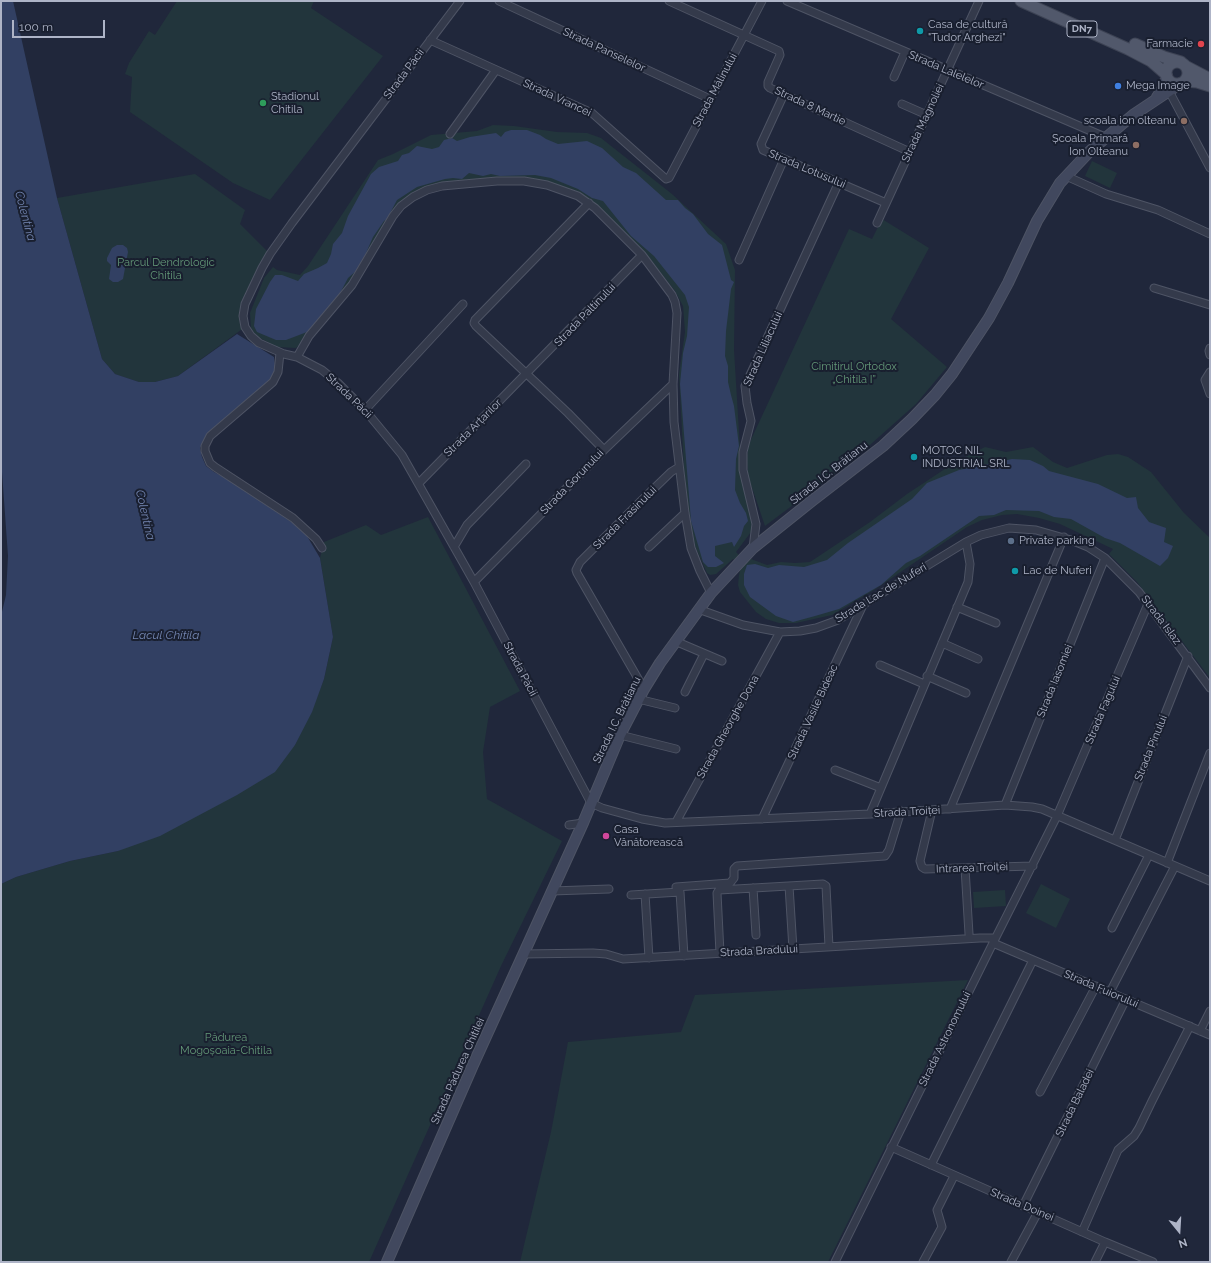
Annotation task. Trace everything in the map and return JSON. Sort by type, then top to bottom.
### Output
[{"type":"main road","name":"DN7","points":[[1021,1],[1151,61],[1167,75],[1171,82],[1178,84],[1209,79]]},
{"type":"main road","name":"DN7","points":[[1038,1],[1149,51],[1184,65],[1209,79]]},
{"type":"main road","points":[[1167,75],[1167,70],[1170,64],[1174,62],[1184,65],[1188,75],[1183,82]]},
{"type":"main road","name":"Strada I.C. Brătianu","points":[[1156,99],[1164,88],[1167,75]]},
{"type":"main road","name":"Strada I.C. Brătianu","points":[[552,892],[592,803],[620,735],[638,700],[675,641],[711,592],[753,548],[883,446],[935,395],[952,374],[989,318],[1008,283],[1037,221],[1060,183],[1105,137],[1133,115],[1183,82]]},
{"type":"main road","name":"Strada Pădurea Chitilei","points":[[387,1262],[523,954],[552,892]]},
{"type":"street","name":"Strada Păcii","points":[[460,1],[270,254],[245,304],[243,316],[245,327],[251,336],[259,343],[280,353],[297,357],[322,370],[338,383],[365,410],[402,455],[474,582],[592,803]]},
{"type":"street","name":"Strada Panselelor","points":[[498,1],[710,99]]},
{"type":"street","name":"Strada 8 Martie","points":[[669,1],[779,51],[780,53],[768,84],[770,88],[910,152]]},
{"type":"street","name":"Strada Mălinului","points":[[667,179],[762,1]]},
{"type":"street","name":"Strada Lalelelor","points":[[787,1],[1105,137]]},
{"type":"street","name":"Strada Magnoliei","points":[[877,223],[979,1]]},
{"type":"street","name":"Strada Vrancei","points":[[430,40],[592,114],[664,179],[667,179]]},
{"type":"street","points":[[894,77],[905,52]]},
{"type":"street","points":[[450,134],[496,70]]},
{"type":"street","points":[[1169,91],[1210,168]]},
{"type":"street","name":"Strada Lotusului","points":[[784,94],[761,146],[764,151],[886,203]]},
{"type":"street","points":[[902,104],[927,116]]},
{"type":"street","points":[[738,260],[784,159]]},
{"type":"street","points":[[1066,176],[1106,194],[1158,210],[1210,234]]},
{"type":"street","points":[[297,357],[309,336],[352,285],[393,216],[401,206],[413,197],[427,190],[442,186],[497,180],[524,181],[547,185],[568,191],[578,196],[602,214],[642,255],[672,295],[675,302],[677,313],[672,384],[674,422],[684,513],[691,548],[700,571],[711,592]]},
{"type":"street","name":"Strada Liliacului","points":[[753,548],[756,524],[743,470],[743,452],[751,421],[745,386],[839,182]]},
{"type":"street","points":[[588,203],[475,320],[474,323],[604,450]]},
{"type":"street","name":"Strada Paltinului","points":[[527,374],[642,255]]},
{"type":"street","points":[[1154,288],[1210,305]]},
{"type":"street","points":[[365,410],[463,304]]},
{"type":"street","points":[[1210,348],[1208,351],[1210,355]]},
{"type":"street","points":[[280,353],[278,372],[273,382],[210,436],[205,446],[205,451],[210,463],[293,518],[316,538],[322,548]]},
{"type":"street","points":[[1210,372],[1205,380],[1210,394]]},
{"type":"street","name":"Strada Arțarilor","points":[[419,483],[527,374]]},
{"type":"street","name":"Strada Gorunului","points":[[474,582],[604,450],[672,384]]},
{"type":"street","points":[[454,547],[466,524],[526,464]]},
{"type":"street","name":"Strada Frasinului","points":[[644,689],[576,570],[580,562],[671,472],[679,467]]},
{"type":"street","points":[[649,547],[684,513]]},
{"type":"street","name":"Strada Lac de Nuferi","points":[[698,609],[743,625],[780,632],[800,631],[816,628],[838,620],[966,542],[981,535],[1009,528],[1036,530],[1064,537],[1088,547],[1105,558]]},
{"type":"street","points":[[950,809],[1064,537]]},
{"type":"street","points":[[870,814],[969,577],[969,555],[966,542]]},
{"type":"street","name":"Strada Islaz","points":[[1105,558],[1127,578],[1188,656],[1210,688]]},
{"type":"street","name":"Strada Iasomiei","points":[[1005,806],[1105,558]]},
{"type":"street","name":"Strada Fagului","points":[[1057,816],[1148,604]]},
{"type":"street","name":"Strada Vasile Bideac","points":[[762,819],[863,605]]},
{"type":"street","points":[[957,607],[996,623]]},
{"type":"street","name":"Strada Gheorghe Dona","points":[[676,822],[780,632]]},
{"type":"street","points":[[675,641],[722,661]]},
{"type":"street","points":[[942,643],[978,658]]},
{"type":"street","points":[[685,692],[704,654]]},
{"type":"street","name":"Strada Pinului","points":[[1115,840],[1188,656]]},
{"type":"street","points":[[880,665],[924,684]]},
{"type":"street","points":[[927,676],[966,693]]},
{"type":"street","points":[[638,700],[675,708]]},
{"type":"street","points":[[620,735],[676,749]]},
{"type":"street","points":[[1167,863],[1210,753]]},
{"type":"street","points":[[835,770],[881,788]]},
{"type":"street","name":"Strada Troiței","points":[[592,803],[602,808],[652,821],[676,822],[870,814],[1005,806],[1032,807],[1042,809],[1210,881]]},
{"type":"street","name":"Intrarea Troiței","points":[[932,810],[920,862],[922,867],[927,870],[1033,866]]},
{"type":"street","points":[[676,887],[730,882],[734,878],[735,866],[885,856],[889,850],[901,812]]},
{"type":"street","name":"Strada Astronomului","points":[[835,1262],[1057,816]]},
{"type":"street","points":[[569,825],[583,823]]},
{"type":"street","points":[[1112,928],[1149,855]]},
{"type":"street","points":[[1110,992],[1175,866]]},
{"type":"street","points":[[965,868],[969,934]]},
{"type":"street","points":[[720,953],[719,890],[825,884],[829,947]]},
{"type":"street","points":[[789,886],[793,949]]},
{"type":"street","points":[[753,888],[756,935]]},
{"type":"street","points":[[552,892],[608,889]]},
{"type":"street","points":[[631,895],[680,892],[684,956]]},
{"type":"street","points":[[645,894],[649,958]]},
{"type":"street","name":"Strada Bradului","points":[[523,954],[593,953],[623,958],[649,958],[972,938],[994,941]]},
{"type":"street","name":"Strada Fuiorului","points":[[994,941],[1033,960],[1210,1035]]},
{"type":"street","points":[[931,1166],[1033,960]]},
{"type":"street","points":[[1040,1092],[1096,986]]},
{"type":"street","name":"Strada Baladei","points":[[1023,1206],[1126,999]]},
{"type":"street","points":[[1200,1031],[1210,1011]]},
{"type":"street","points":[[1082,1232],[1118,1150],[1134,1136],[1139,1128],[1190,1026]]},
{"type":"street","name":"Strada Doinei","points":[[891,1147],[931,1166],[1153,1262]]},
{"type":"street","points":[[923,1262],[942,1227],[937,1210],[954,1176]]},
{"type":"street","points":[[1011,1262],[1038,1212]]},
{"type":"street","points":[[1095,1262],[1105,1242]]},
{"type":"green space","points":[[177,1],[314,1],[311,8],[383,56],[270,200],[233,183],[130,112],[132,77],[125,74],[129,63],[149,31],[155,35]]},
{"type":"green space","points":[[493,125],[514,126],[557,132],[587,133],[601,138],[672,194],[726,244],[735,270],[734,350],[740,448],[754,528],[736,552],[746,563],[751,559],[767,565],[781,562],[810,562],[954,463],[985,447],[1006,452],[1033,447],[1053,462],[1067,468],[1107,455],[1118,454],[1128,457],[1151,472],[1184,513],[1210,538],[1210,678],[1137,582],[1109,554],[1113,549],[1060,524],[1017,514],[1002,515],[982,520],[967,527],[874,590],[832,615],[796,623],[779,623],[766,619],[756,612],[740,592],[738,585],[741,567],[733,559],[716,574],[710,575],[707,573],[695,546],[688,511],[684,470],[679,374],[685,332],[683,306],[675,291],[650,259],[600,208],[554,184],[492,182],[447,186],[406,201],[347,292],[311,334],[296,348],[277,347],[256,336],[251,328],[250,313],[264,278],[273,267],[277,270],[300,275],[308,266],[378,160],[431,135],[477,131]]},
{"type":"green space","points":[[1092,161],[1117,173],[1110,188],[1085,176]]},
{"type":"green space","name":"Parcul Dendrologic Chitila","points":[[195,174],[245,210],[240,224],[270,254],[245,304],[245,327],[178,376],[155,382],[139,382],[115,374],[102,359],[57,198]]},
{"type":"green space","name":"Cimitirul Ortodox „Chitila I”","points":[[882,219],[929,248],[891,319],[947,367],[916,404],[853,460],[765,526],[748,476],[748,446],[849,229],[872,239]]},
{"type":"green space","name":"Pădurea Mogoșoaia-Chitila","points":[[428,517],[520,691],[490,707],[483,752],[487,799],[562,841],[501,966],[369,1262],[1,1262],[1,884],[16,877],[70,861],[118,851],[295,745],[311,712],[324,679],[333,637],[320,558],[324,542],[366,525],[381,535]]},
{"type":"green space","points":[[1041,884],[1070,899],[1056,928],[1026,913]]},
{"type":"green space","points":[[1005,890],[1006,906],[974,908],[973,892]]},
{"type":"green space","points":[[968,980],[828,1262],[520,1262],[551,1132],[568,1042],[681,1032],[695,995]]},
{"type":"water","name":"Lacul Chitila","points":[[1,1],[13,1],[57,198],[102,359],[115,374],[139,382],[155,382],[178,376],[237,334],[274,357],[276,375],[256,395],[207,436],[200,448],[206,466],[293,523],[307,536],[320,558],[333,637],[324,679],[312,712],[295,745],[275,772],[237,795],[160,836],[118,851],[70,861],[16,877],[1,884],[1,616],[6,595],[8,556],[1,458]]},
{"type":"water","points":[[511,130],[527,130],[558,144],[587,141],[602,148],[623,167],[636,173],[666,200],[678,200],[693,214],[708,234],[722,245],[731,280],[734,282],[731,289],[726,331],[725,356],[728,366],[728,382],[734,406],[739,446],[736,459],[735,490],[746,513],[748,521],[734,547],[732,542],[715,546],[715,556],[724,563],[716,567],[708,567],[703,562],[691,521],[680,384],[683,353],[687,336],[689,307],[685,295],[654,256],[631,236],[603,201],[592,198],[578,189],[551,178],[535,175],[500,176],[491,174],[483,176],[469,173],[462,179],[445,179],[417,187],[397,200],[387,219],[373,237],[363,260],[356,271],[348,278],[337,299],[307,332],[286,340],[276,340],[257,332],[254,326],[256,309],[275,275],[282,275],[298,281],[304,274],[327,263],[333,244],[342,233],[348,216],[371,174],[379,167],[398,161],[402,155],[409,153],[417,146],[432,149],[439,147],[444,140],[452,138],[457,141],[470,137],[496,133],[501,137],[505,132]]},
{"type":"water","points":[[117,245],[123,245],[127,248],[128,252],[123,279],[118,282],[113,282],[109,279],[111,265],[107,261],[107,258],[112,248]]},
{"type":"water","points":[[1012,459],[1030,460],[1043,466],[1049,471],[1098,484],[1127,498],[1136,497],[1138,508],[1149,522],[1166,528],[1164,542],[1173,546],[1168,558],[1160,566],[1120,543],[1105,538],[1071,519],[1054,517],[1039,511],[1006,510],[994,515],[979,516],[920,556],[906,563],[881,585],[839,609],[815,616],[793,622],[776,616],[750,597],[744,585],[744,574],[747,565],[755,564],[768,568],[779,565],[804,567],[827,560],[848,543],[912,499],[927,483],[959,470]]},
{"type":"place","name":"Casa de cultură \"Tudor Arghezi\"","points":[[920,31]]},
{"type":"place","name":"Farmacie","points":[[1201,44]]},
{"type":"place","name":"Mega Image","points":[[1118,86]]},
{"type":"place","name":"Stadionul Chitila","points":[[263,103]]},
{"type":"place","name":"scoala ion olteanu","points":[[1184,121]]},
{"type":"place","name":"Școala Primară Ion Olteanu","points":[[1136,145]]},
{"type":"place","name":"MOTOC NIL INDUSTRIAL SRL","points":[[914,457]]},
{"type":"place","name":"Private parking","points":[[1011,541]]},
{"type":"place","name":"Lac de Nuferi","points":[[1015,571]]},
{"type":"place","name":"Casa Vânătorească","points":[[606,836]]},
{"type":"water label","name":"Colentina","points":[[25,216]]},
{"type":"water label","name":"Colentina","points":[[145,515]]}]
